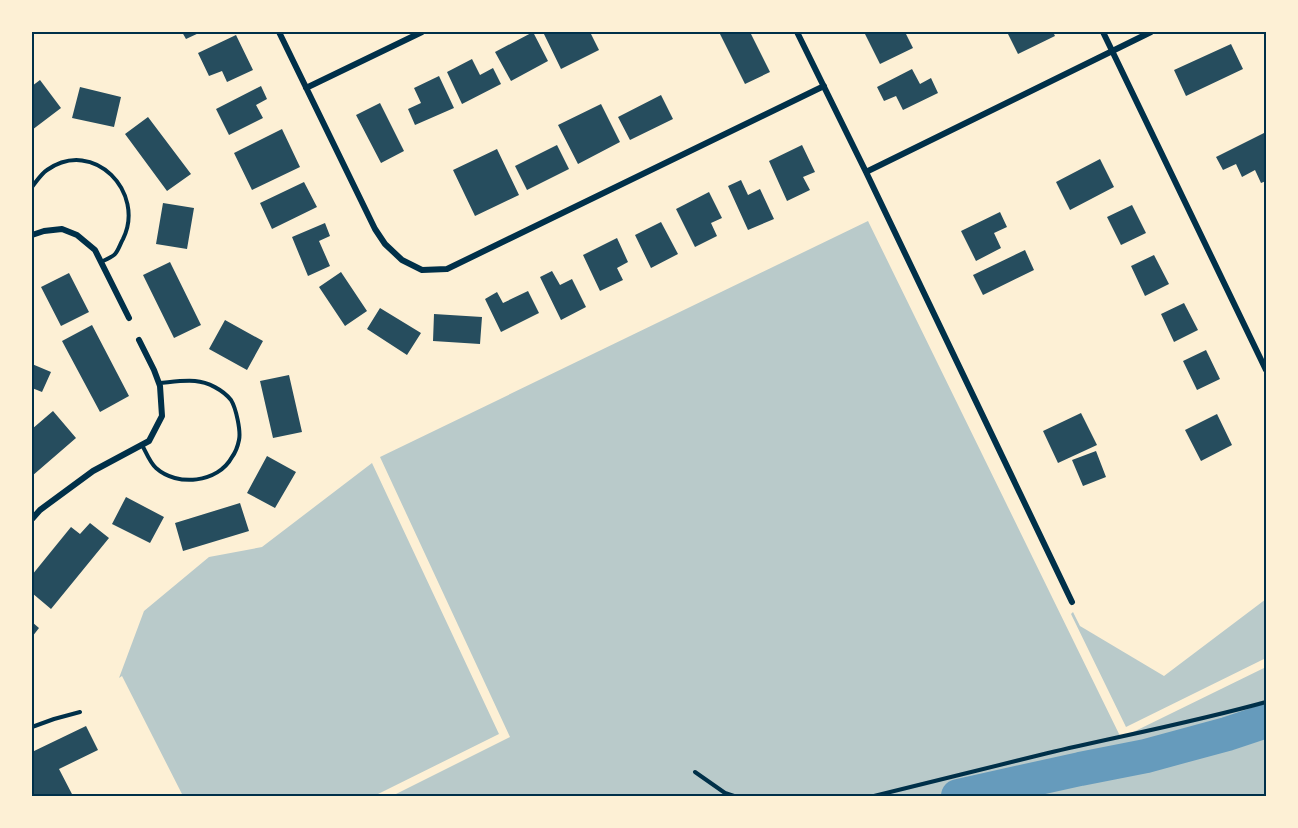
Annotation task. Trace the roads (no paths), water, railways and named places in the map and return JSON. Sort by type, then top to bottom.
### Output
[{"type":"street","points":[[279,32],[375,229],[385,244],[402,261],[422,270],[447,269],[824,86]]},
{"type":"street","points":[[306,88],[422,32]]},
{"type":"street","points":[[797,32],[1072,602]]},
{"type":"street","points":[[1103,32],[1266,370]]},
{"type":"street","points":[[866,172],[1151,32]]},
{"type":"street","points":[[32,235],[44,231],[62,230],[77,235],[95,250],[129,318]]},
{"type":"street","points":[[32,519],[40,510],[93,471],[149,441],[162,417],[159,383],[139,340]]},
{"type":"lane","points":[[32,188],[46,171],[62,163],[84,159],[97,164],[114,176],[125,195],[129,211],[127,232],[116,254],[101,262]]},
{"type":"lane","points":[[142,445],[154,468],[174,479],[190,481],[212,475],[224,468],[232,458],[240,439],[237,417],[231,401],[216,388],[196,381],[159,383]]},
{"type":"lane","points":[[32,727],[81,712]]},
{"type":"waterway","points":[[958,796],[1146,756],[1266,721]]}]
